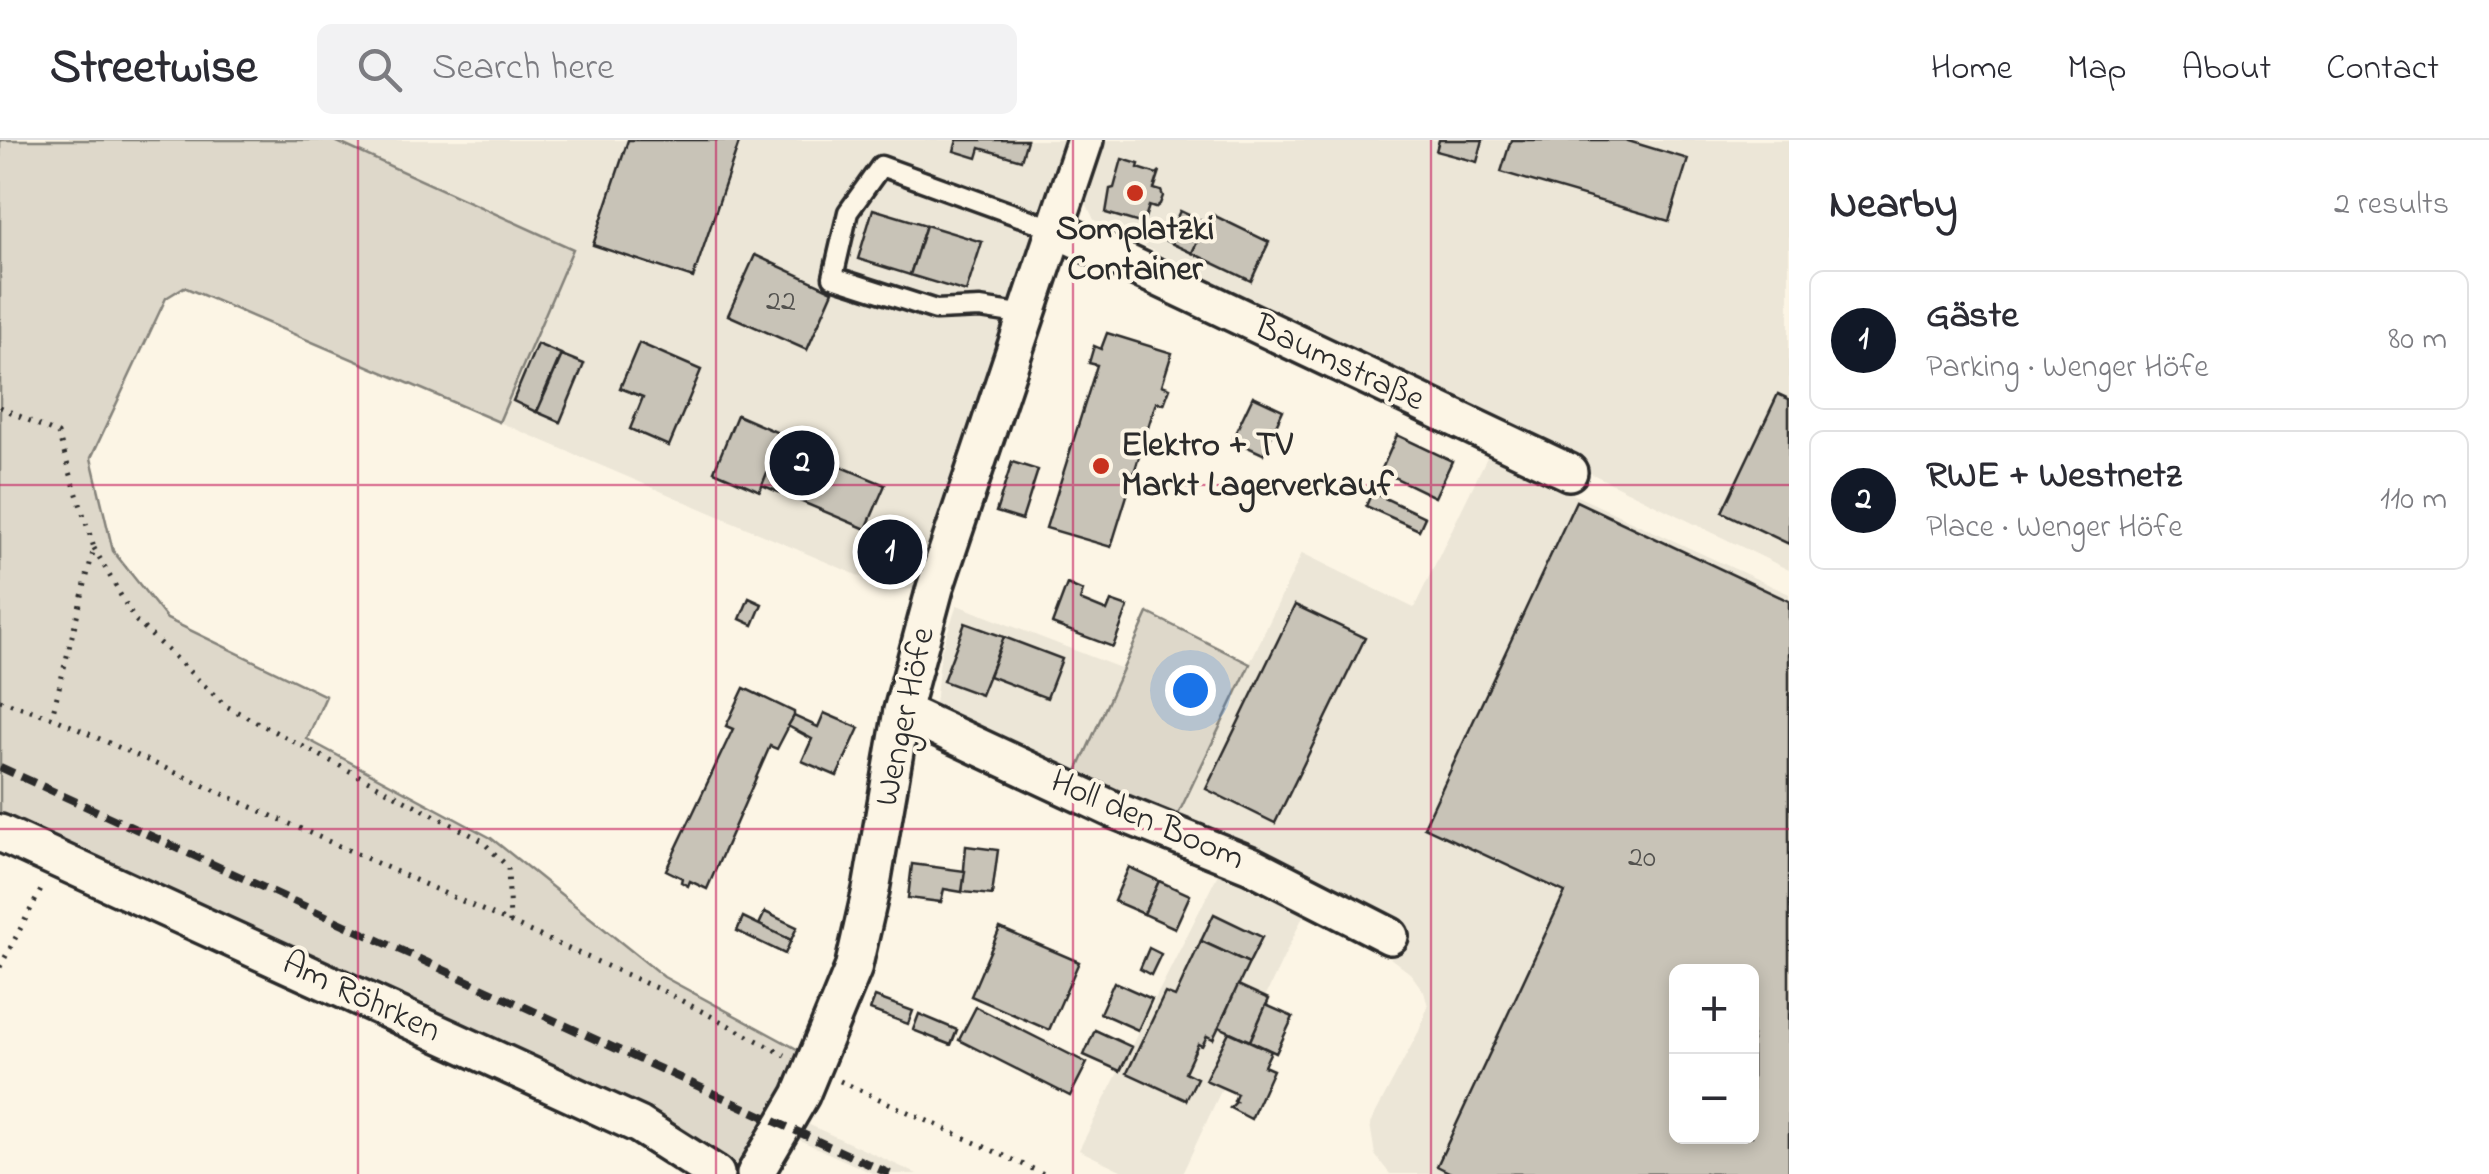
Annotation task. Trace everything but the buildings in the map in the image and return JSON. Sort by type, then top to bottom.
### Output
[{"type":"street","name":"Wenger Höfe","points":[[755,1174],[785,1125],[853,969],[902,711],[935,588],[1085,140]]},
{"type":"street","name":"Baumstraße","points":[[1055,229],[1569,472]]},
{"type":"street","name":"Holl den Boom","points":[[902,711],[1114,810],[1250,866],[1390,936]]},
{"type":"street","name":"Am Röhrken","points":[[0,833],[639,1125],[716,1174]]},
{"type":"lane","points":[[1026,315],[980,308],[936,310],[833,277],[848,212],[881,166],[1055,229]]},
{"type":"path","points":[[0,406],[58,434],[94,548],[134,619],[226,706],[481,840],[508,867],[510,924]]},
{"type":"path","points":[[51,718],[94,548]]},
{"type":"path","points":[[0,700],[51,718],[664,992],[811,1068],[1044,1174]]},
{"type":"path","points":[[0,967],[58,858]]},
{"type":"shaded area","points":[[0,140],[333,140],[573,249],[499,422],[184,287],[166,298],[91,458],[113,551],[167,619],[326,696],[307,739],[491,838],[664,977],[806,1054],[742,1172],[726,1174],[0,823]]},
{"type":"shaded area","points":[[333,140],[1085,140],[935,588],[892,590],[499,422],[573,249]]},
{"type":"shaded area","points":[[1098,140],[1789,140],[1789,570],[1494,426],[1094,220],[1082,194]]},
{"type":"shaded area","points":[[1488,455],[1789,594],[1789,1174],[1390,1174],[1375,1155],[1370,1124],[1428,1006],[1424,992],[1411,974],[1389,957],[1397,936],[1175,821],[1302,553],[1414,608]]},
{"type":"shaded area","points":[[957,605],[1123,669],[1074,778],[934,713],[941,651]]},
{"type":"shaded area","points":[[1148,613],[1250,664],[1175,821],[1074,778]]},
{"type":"shaded area","points":[[1219,872],[1305,912],[1182,1174],[1129,1174],[1079,1150]]},
{"type":"shaded area","points":[[801,1121],[917,1174],[874,1174],[793,1137]]},
{"type":"railway","points":[[0,767],[890,1174]]},
{"type":"place","name":"Somplatzki Container","points":[[1135,193]]},
{"type":"place","name":"RWE + Westnetz","points":[[802,463]]},
{"type":"place","name":"Elektro + TV Markt Lagerverkauf","points":[[1101,466]]},
{"type":"place","name":"Gäste","points":[[890,552]]}]
